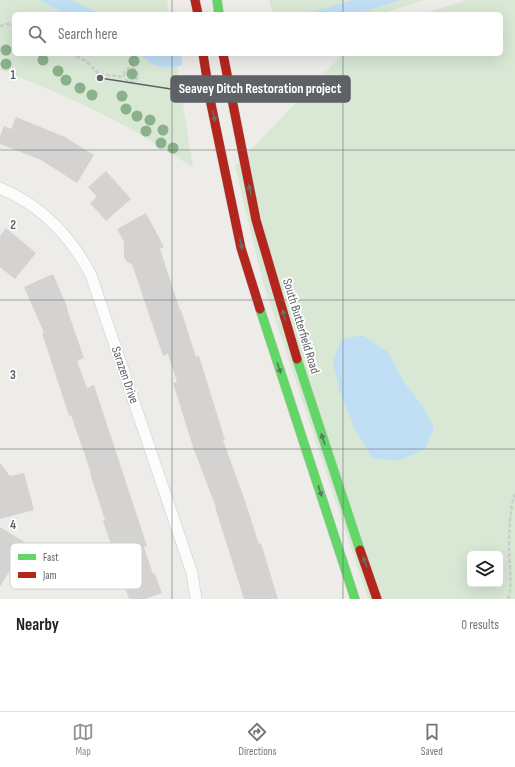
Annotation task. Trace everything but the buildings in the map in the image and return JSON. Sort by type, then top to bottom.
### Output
[{"type":"main road","points":[[195,0],[198,12]]},
{"type":"main road","points":[[217,0],[219,12]]},
{"type":"main road","points":[[203,56],[211,104],[241,248],[288,398],[355,599]]},
{"type":"main road","name":"South Butterfield Road","points":[[224,58],[256,220],[306,388],[377,599]]},
{"type":"street","name":"Sarazen Drive","points":[[0,188],[30,204],[53,222],[79,252],[92,275],[192,573],[196,599]]},
{"type":"path","points":[[0,26],[8,24],[12,25]]},
{"type":"path","points":[[75,56],[86,61],[99,74],[124,77],[129,82],[134,82],[138,74],[135,70],[129,68],[124,73],[124,77]]},
{"type":"path","points":[[508,599],[510,580],[509,547],[511,508],[515,492]]},
{"type":"green space","points":[[0,0],[167,0],[169,12],[12,12],[12,56],[175,56],[193,168],[147,138],[100,113],[50,90],[0,70]]},
{"type":"green space","points":[[269,0],[425,0],[386,12],[272,12]]},
{"type":"green space","points":[[467,0],[515,0],[515,599],[368,599],[262,279],[235,166],[341,56],[503,56],[503,12],[428,12]]},
{"type":"water","points":[[39,0],[71,0],[97,12],[62,12]]},
{"type":"water","points":[[353,0],[401,0],[362,12],[311,12]]},
{"type":"water","points":[[143,56],[224,56],[184,62],[180,66],[169,67],[154,65]]},
{"type":"water","points":[[362,335],[388,352],[405,384],[423,406],[434,428],[425,449],[400,460],[373,459],[355,430],[340,393],[333,361],[341,340]]},
{"type":"pier","points":[[181,56],[238,56],[185,64],[183,66]]},
{"type":"traffic: fast","points":[[217,0],[219,12]]},
{"type":"traffic: fast","points":[[260,309],[355,599]]},
{"type":"traffic: fast","points":[[297,359],[360,550]]},
{"type":"traffic: jam","points":[[195,0],[198,12]]},
{"type":"traffic: jam","points":[[203,56],[211,104],[241,248],[260,309]]},
{"type":"traffic: jam","points":[[223,56],[256,220],[297,359]]},
{"type":"traffic: jam","points":[[360,550],[377,599]]},
{"type":"place","name":"Seavey Ditch Restoration project","points":[[100,78]]}]
